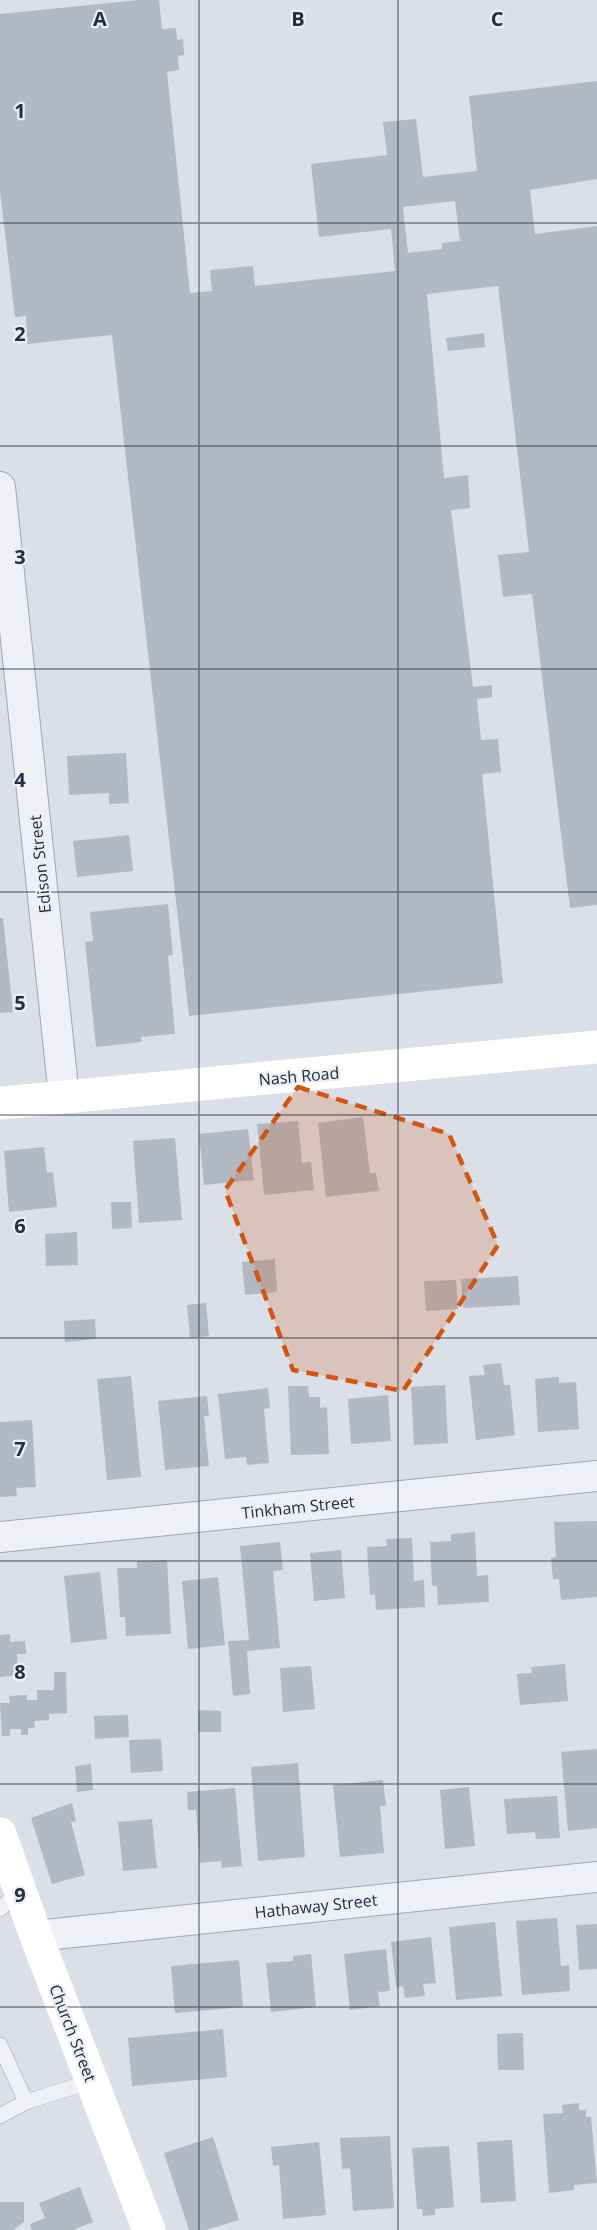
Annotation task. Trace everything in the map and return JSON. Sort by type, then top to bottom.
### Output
[{"type":"main road","name":"Nash Road","points":[[0,1103],[597,1047]]},
{"type":"main road","name":"Church Street","points":[[0,1834],[10,1900],[36,1936],[149,2230]]},
{"type":"street","name":"Edison Street","points":[[0,487],[64,1097]]},
{"type":"street","name":"Tinkham Street","points":[[0,1537],[597,1476]]},
{"type":"street","name":"Hathaway Street","points":[[36,1936],[597,1877]]},
{"type":"lane","points":[[0,2045],[26,2102]]},
{"type":"lane","points":[[0,2116],[26,2102],[92,2081]]},
{"type":"highlighted area","points":[[298,1087],[449,1134],[498,1245],[403,1391],[293,1370],[225,1190]]},
{"type":"building","points":[[159,0],[162,29],[176,28],[177,40],[183,39],[184,55],[178,56],[179,70],[167,72],[190,293],[212,291],[210,270],[253,266],[255,286],[395,271],[391,229],[319,237],[311,164],[387,155],[383,122],[416,119],[423,177],[477,171],[469,96],[597,81],[597,179],[530,190],[535,234],[597,226],[597,905],[570,908],[532,594],[503,597],[498,555],[529,552],[498,286],[427,294],[444,478],[468,475],[470,508],[451,510],[473,687],[492,685],[492,697],[477,699],[481,740],[498,739],[501,772],[482,774],[503,983],[189,1016],[112,335],[27,344],[26,316],[15,317],[0,191],[0,14]],"holes":[[[455,201],[460,241],[442,243],[442,249],[408,253],[403,207]]]},
{"type":"building","points":[[484,333],[485,347],[448,351],[446,338]]},
{"type":"building","points":[[126,753],[129,803],[109,804],[109,793],[69,795],[67,756]]},
{"type":"building","points":[[129,835],[133,871],[77,877],[73,841]]},
{"type":"building","points":[[168,904],[173,955],[168,956],[175,1034],[141,1037],[142,1042],[96,1047],[85,942],[93,941],[90,912]]},
{"type":"building","points":[[0,918],[3,918],[13,1012],[0,1013]]},
{"type":"building","points":[[363,1117],[370,1173],[376,1173],[379,1191],[326,1197],[318,1123]]},
{"type":"building","points":[[298,1121],[302,1163],[311,1162],[314,1190],[264,1195],[257,1124]]},
{"type":"building","points":[[248,1129],[254,1180],[204,1185],[199,1134]]},
{"type":"building","points":[[175,1138],[182,1220],[139,1223],[133,1141]]},
{"type":"building","points":[[44,1147],[47,1173],[53,1172],[57,1207],[9,1212],[4,1151]]},
{"type":"building","points":[[111,1202],[131,1202],[132,1228],[112,1229]]},
{"type":"building","points":[[77,1232],[78,1265],[46,1266],[45,1234]]},
{"type":"building","points":[[275,1259],[277,1292],[245,1295],[242,1262]]},
{"type":"building","points":[[518,1276],[520,1305],[463,1308],[461,1279]]},
{"type":"building","points":[[456,1280],[458,1309],[426,1311],[424,1281]]},
{"type":"building","points":[[206,1303],[209,1336],[190,1338],[187,1305]]},
{"type":"building","points":[[95,1319],[96,1339],[65,1342],[64,1321]]},
{"type":"building","points":[[501,1363],[504,1385],[510,1385],[515,1435],[476,1440],[469,1376],[485,1375],[483,1365]]},
{"type":"building","points":[[131,1376],[141,1477],[107,1480],[97,1379]]},
{"type":"building","points":[[559,1377],[559,1383],[576,1382],[579,1429],[538,1432],[535,1379]]},
{"type":"building","points":[[445,1385],[448,1443],[414,1445],[411,1387]]},
{"type":"building","points":[[288,1386],[308,1386],[309,1397],[320,1397],[320,1408],[327,1407],[329,1454],[291,1455]]},
{"type":"building","points":[[268,1388],[270,1408],[264,1409],[269,1463],[247,1465],[246,1457],[225,1459],[218,1394]]},
{"type":"building","points":[[388,1395],[391,1441],[351,1444],[348,1399]]},
{"type":"building","points":[[207,1396],[209,1416],[204,1416],[209,1466],[165,1470],[158,1401]]},
{"type":"building","points":[[32,1420],[36,1487],[16,1488],[17,1496],[0,1497],[0,1422]]},
{"type":"building","points":[[597,1521],[597,1597],[561,1600],[559,1579],[553,1579],[551,1558],[556,1557],[554,1522]]},
{"type":"building","points":[[475,1532],[477,1576],[488,1575],[489,1602],[438,1605],[437,1586],[432,1586],[430,1542],[451,1541],[451,1534]]},
{"type":"building","points":[[412,1538],[414,1581],[424,1580],[425,1607],[376,1610],[375,1594],[370,1595],[367,1547],[387,1546],[386,1539]]},
{"type":"building","points":[[280,1542],[283,1570],[273,1571],[280,1648],[247,1651],[250,1694],[233,1696],[228,1641],[249,1640],[240,1546]]},
{"type":"building","points":[[341,1550],[345,1598],[314,1601],[310,1553]]},
{"type":"building","points":[[167,1560],[171,1634],[126,1636],[125,1617],[120,1617],[117,1568],[137,1568],[137,1561]]},
{"type":"building","points":[[100,1572],[107,1639],[71,1643],[64,1576]]},
{"type":"building","points":[[218,1577],[225,1645],[188,1649],[182,1581]]},
{"type":"building","points":[[10,1634],[10,1642],[25,1641],[26,1654],[17,1654],[18,1675],[0,1677],[0,1635]]},
{"type":"building","points":[[565,1664],[568,1701],[520,1705],[517,1674],[532,1673],[531,1667]]},
{"type":"building","points":[[311,1666],[315,1709],[283,1712],[280,1668]]},
{"type":"building","points":[[54,1672],[66,1672],[67,1713],[49,1714],[49,1720],[34,1721],[35,1728],[28,1728],[28,1735],[21,1735],[21,1729],[10,1729],[10,1736],[2,1736],[0,1703],[10,1703],[9,1696],[27,1695],[27,1700],[37,1700],[37,1690],[54,1690]]},
{"type":"building","points":[[198,1710],[221,1711],[221,1732],[198,1732]]},
{"type":"building","points":[[128,1715],[129,1737],[95,1739],[94,1716]]},
{"type":"building","points":[[161,1739],[163,1771],[131,1773],[129,1740]]},
{"type":"building","points":[[597,1749],[597,1828],[568,1831],[561,1752]]},
{"type":"building","points":[[298,1763],[305,1857],[258,1861],[251,1767]]},
{"type":"building","points":[[91,1764],[93,1790],[77,1792],[75,1766]]},
{"type":"building","points":[[383,1780],[386,1806],[380,1806],[384,1853],[340,1857],[333,1785]]},
{"type":"building","points":[[469,1787],[475,1846],[445,1849],[440,1790]]},
{"type":"building","points":[[235,1788],[242,1866],[222,1868],[221,1861],[200,1863],[196,1810],[188,1810],[187,1792]]},
{"type":"building","points":[[557,1796],[560,1838],[536,1839],[535,1832],[507,1834],[504,1799]]},
{"type":"building","points":[[72,1803],[76,1821],[71,1822],[85,1875],[52,1884],[31,1818]]},
{"type":"building","points":[[152,1819],[157,1868],[123,1871],[118,1822]]},
{"type":"building","points":[[557,1918],[561,1966],[569,1965],[570,1991],[522,1995],[516,1921]]},
{"type":"building","points":[[495,1922],[502,1996],[456,2000],[449,1927]]},
{"type":"building","points":[[597,1924],[597,1969],[579,1970],[576,1925]]},
{"type":"building","points":[[431,1937],[436,1983],[423,1984],[425,1996],[405,1998],[403,1986],[396,1987],[391,1942]]},
{"type":"building","points":[[386,1949],[390,1991],[378,1992],[380,2006],[350,2010],[344,1954]]},
{"type":"building","points":[[311,1954],[316,2007],[271,2012],[266,1963],[293,1961],[293,1956]]},
{"type":"building","points":[[239,1960],[243,2007],[175,2013],[171,1966]]},
{"type":"building","points":[[223,2029],[227,2077],[132,2086],[128,2038]]},
{"type":"building","points":[[523,2033],[524,2070],[498,2070],[497,2034]]},
{"type":"building","points":[[579,2103],[579,2110],[586,2110],[586,2117],[591,2117],[597,2183],[574,2185],[574,2190],[549,2193],[543,2114],[563,2113],[562,2105]]},
{"type":"building","points":[[390,2136],[394,2208],[353,2211],[350,2168],[342,2169],[340,2138]]},
{"type":"building","points":[[213,2137],[239,2220],[206,2230],[189,2230],[164,2153]]},
{"type":"building","points":[[512,2140],[516,2201],[481,2203],[477,2142]]},
{"type":"building","points":[[319,2142],[326,2215],[283,2219],[279,2165],[273,2166],[271,2147]]},
{"type":"building","points":[[449,2146],[454,2207],[435,2209],[435,2215],[423,2216],[422,2209],[417,2209],[412,2148]]},
{"type":"building","points":[[80,2187],[93,2222],[73,2230],[32,2230],[30,2224],[45,2218],[39,2203]]},
{"type":"building","points":[[0,2202],[24,2202],[24,2222],[13,2230],[0,2230]]}]
